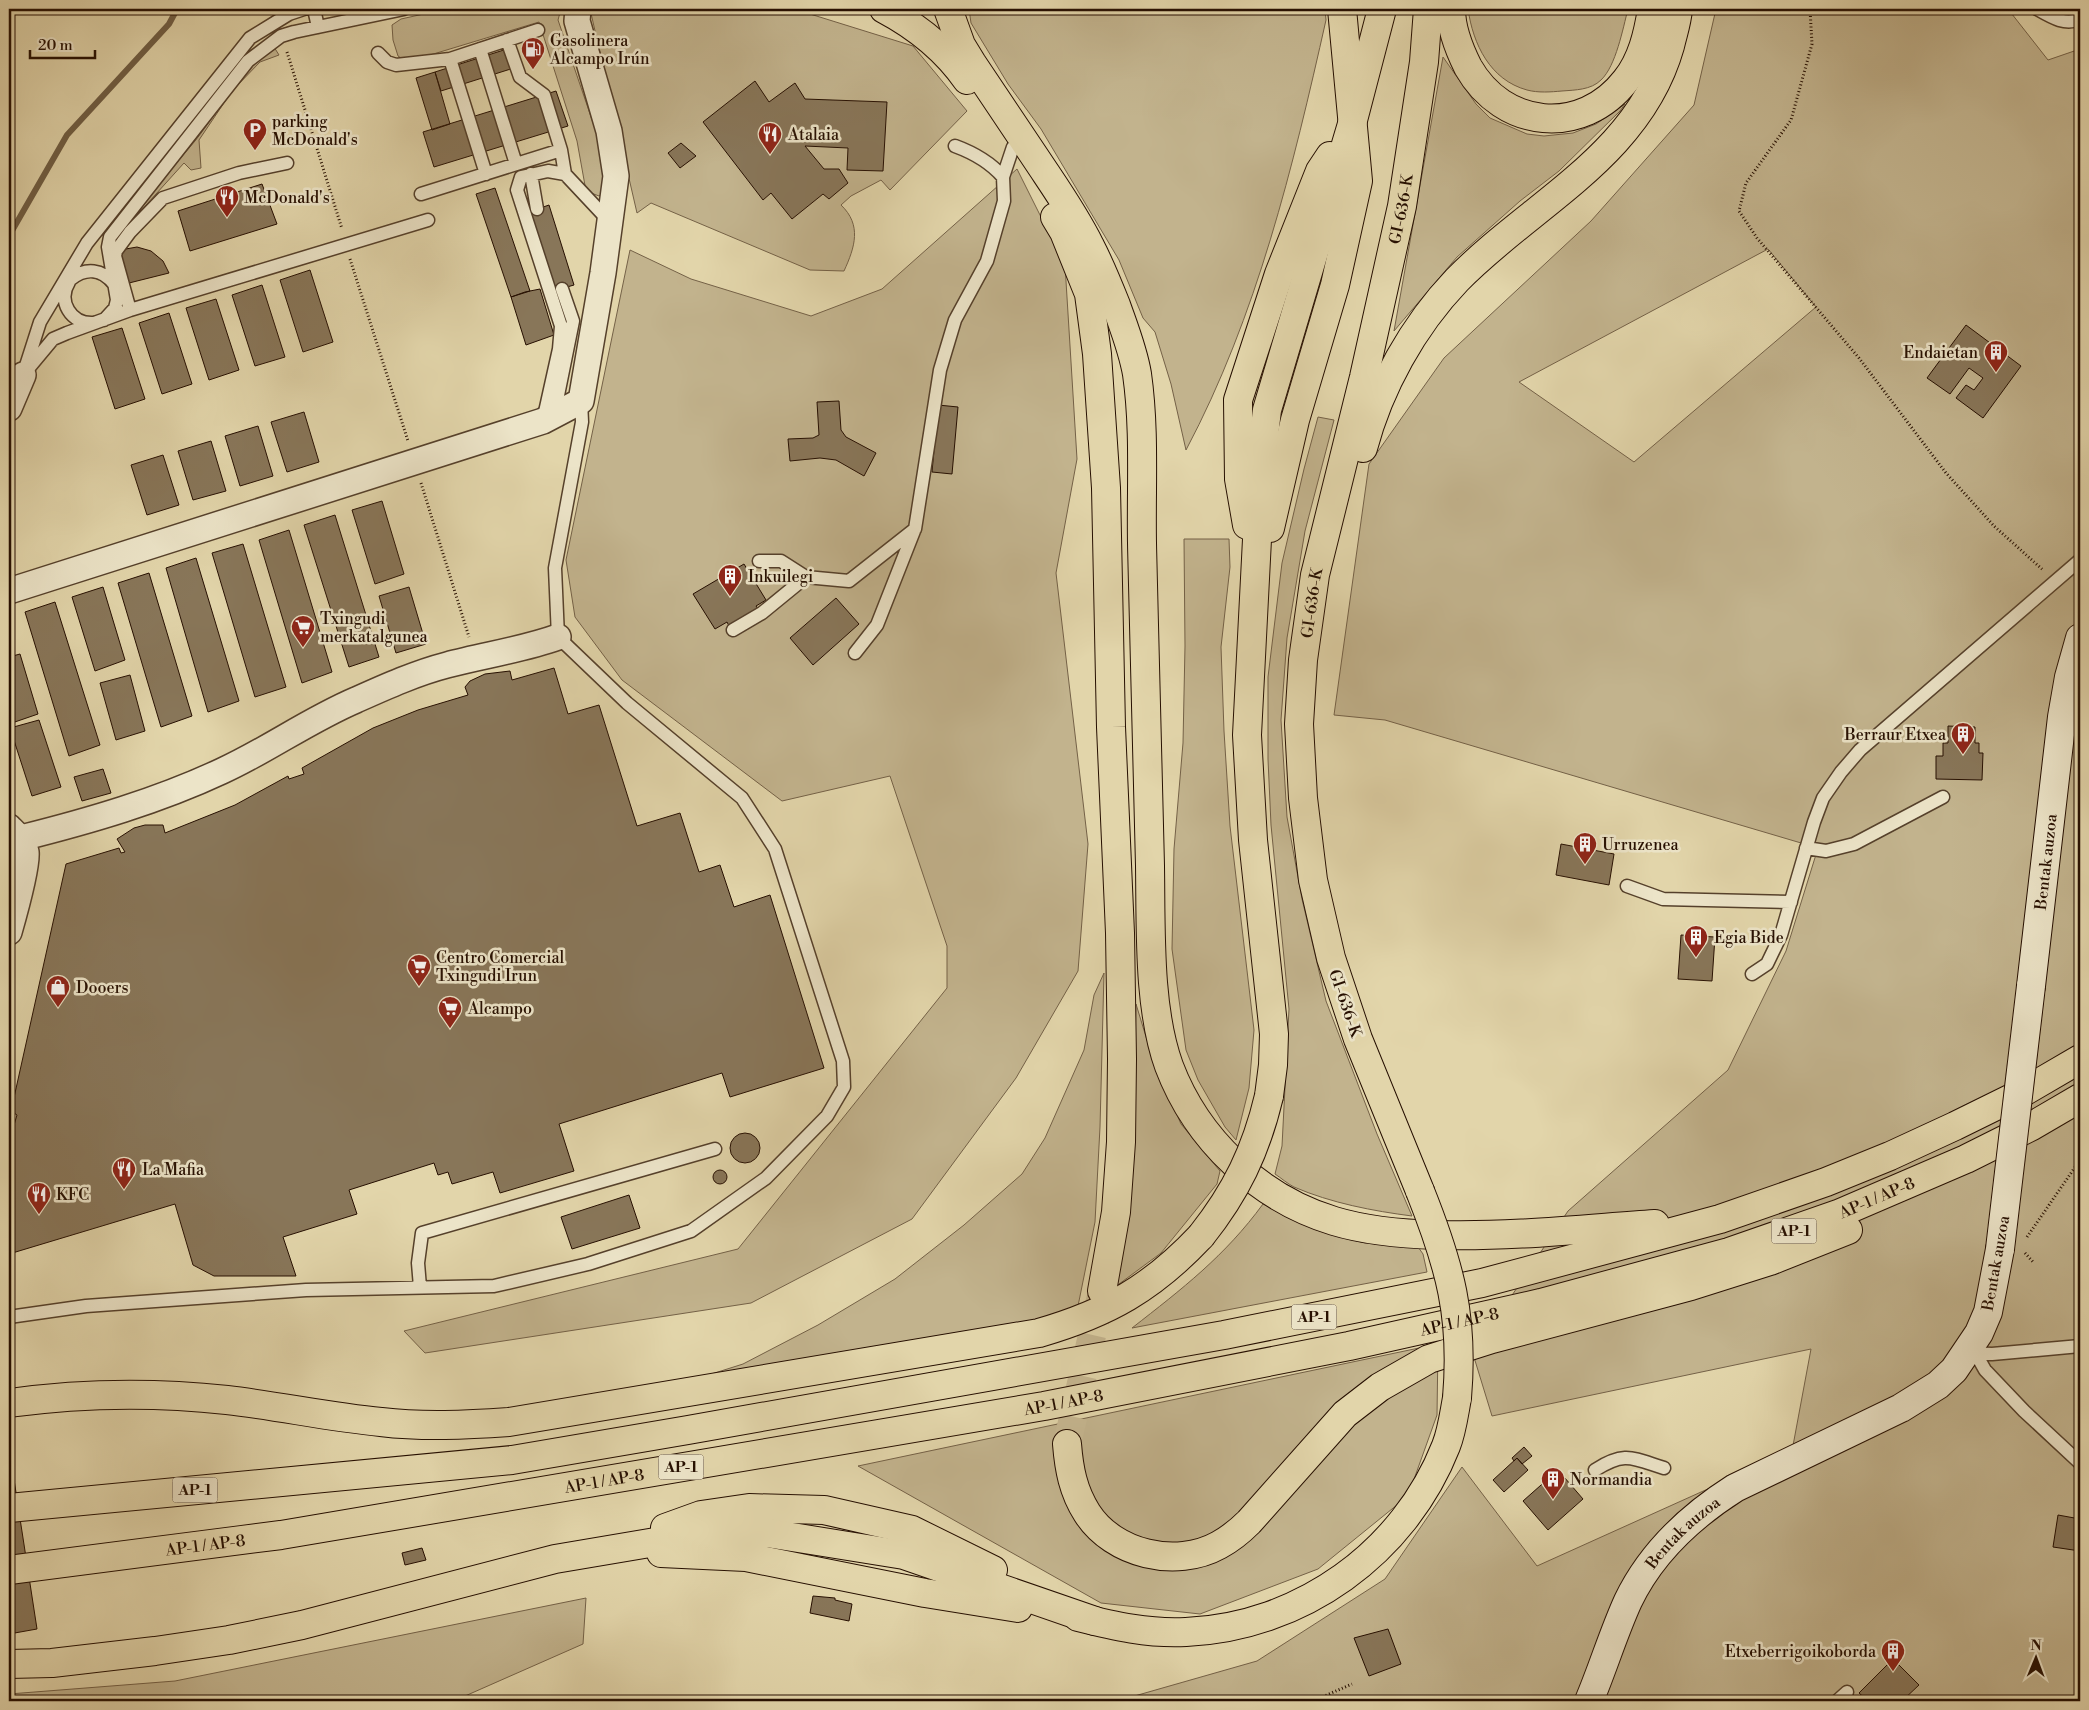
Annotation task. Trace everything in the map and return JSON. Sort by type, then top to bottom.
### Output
[{"type":"highway","points":[[884,9],[914,27],[948,56],[962,73],[1036,179],[1064,232],[1089,294],[1103,418],[1122,1059],[1121,1142],[1116,1212],[1102,1291]]},
{"type":"highway","points":[[948,9],[961,45],[1066,204],[1090,244],[1129,340],[1137,372],[1141,436],[1152,934],[1156,1016],[1169,1066],[1179,1090],[1192,1112],[1223,1153],[1262,1187],[1310,1213],[1362,1228],[1414,1234],[1491,1235],[1720,1219]]},
{"type":"highway","points":[[1257,559],[1269,533],[1295,420],[1335,285],[1358,181],[1342,9]]},
{"type":"highway","points":[[9,1403],[70,1396],[139,1394],[226,1400],[382,1423],[433,1425],[509,1422],[1039,1333],[1077,1321],[1128,1298],[1179,1259],[1221,1211],[1248,1163],[1262,1126],[1269,1096],[1273,1065],[1274,1034],[1253,840],[1247,735],[1250,650],[1257,559],[1250,486],[1252,404],[1325,186],[1352,124],[1382,9]]},
{"type":"highway","name":"GI-636-K","points":[[1095,1621],[1155,1632],[1216,1630],[1246,1624],[1275,1615],[1330,1587],[1356,1569],[1379,1548],[1400,1525],[1418,1500],[1434,1473],[1447,1444],[1457,1398],[1460,1338],[1456,1309],[1443,1251],[1358,1039],[1331,958],[1313,880],[1303,798],[1299,724],[1304,660],[1315,575],[1364,377],[1402,206],[1424,62],[1428,9]]},
{"type":"highway","points":[[1451,9],[1459,49],[1476,81],[1498,101],[1522,115],[1544,119],[1571,117],[1592,109],[1608,99],[1627,80],[1640,57],[1649,28],[1652,9]]},
{"type":"highway","points":[[1313,880],[1317,713],[1331,591],[1350,497],[1367,431],[1385,385],[1400,357],[1426,318],[1455,282],[1482,256],[1591,167],[1643,106],[1664,66],[1678,9]]},
{"type":"highway","name":"AP-1 / AP-8","points":[[9,1508],[512,1460],[1242,1332],[1482,1283],[1720,1219],[1826,1182],[1890,1156],[2020,1094],[2080,1059]]},
{"type":"highway","name":"AP-1 / AP-8","points":[[9,1570],[301,1532],[1044,1406],[1349,1346],[1540,1303],[1729,1252],[1838,1214],[1966,1159],[2032,1126],[2080,1098]]},
{"type":"highway","points":[[1067,1444],[1069,1472],[1077,1494],[1087,1513],[1097,1526],[1114,1539],[1151,1555],[1165,1557],[1185,1556],[1202,1552],[1218,1546],[1244,1527],[1345,1414],[1380,1387],[1404,1372],[1430,1359],[1492,1339],[1691,1286],[1770,1261],[1877,1218],[1966,1159]]},
{"type":"highway","points":[[9,1664],[62,1662],[155,1651],[229,1640],[302,1625],[499,1572],[600,1550],[701,1515],[748,1508],[824,1510],[912,1530],[1095,1621]]},
{"type":"highway","points":[[600,1550],[762,1544],[907,1572],[1095,1621]]},
{"type":"main road","name":"Bentak auzoa","points":[[1589,1701],[1619,1622],[1638,1584],[1657,1556],[1692,1519],[1735,1488],[1920,1397],[1943,1380],[1971,1353],[1988,1312],[2010,1248],[2031,986],[2062,717],[2069,677],[2080,638]]},
{"type":"street","points":[[9,591],[548,418],[581,401],[616,176],[609,131],[577,21],[578,9]]},
{"type":"street","points":[[9,408],[23,374]]},
{"type":"street","points":[[9,932],[26,854],[15,832],[84,822],[132,806],[214,774],[336,709],[400,682],[446,665],[528,648],[558,637]]},
{"type":"lane","points":[[23,374],[40,322],[87,243],[250,38],[289,14],[304,9]]},
{"type":"lane","points":[[314,9],[318,27]]},
{"type":"lane","points":[[76,260],[64,294],[67,310],[80,321],[100,322],[115,308],[117,300],[108,247],[110,237],[248,61],[281,36],[305,28],[404,9]]},
{"type":"lane","points":[[2037,9],[2054,18],[2072,23],[2080,20]]},
{"type":"lane","points":[[378,53],[387,62],[396,65],[450,59],[538,30]]},
{"type":"lane","points":[[507,40],[520,77],[544,95],[561,150],[565,174]]},
{"type":"lane","points":[[480,49],[516,164]]},
{"type":"lane","points":[[450,59],[486,174]]},
{"type":"lane","points":[[955,146],[971,152],[994,166],[1003,177]]},
{"type":"lane","points":[[855,653],[877,625],[915,529],[940,370],[955,320],[987,261],[1004,201],[1003,177],[1013,147]]},
{"type":"lane","points":[[421,194],[561,150]]},
{"type":"lane","points":[[130,310],[115,256],[116,251],[130,232],[163,198],[239,173],[287,163]]},
{"type":"lane","points":[[548,418],[561,326],[517,190],[521,177],[548,170],[565,174],[610,222]]},
{"type":"lane","points":[[531,174],[537,209]]},
{"type":"lane","points":[[23,374],[53,339],[130,310],[428,220]]},
{"type":"lane","points":[[55,295],[82,272],[94,271],[109,277],[114,284]]},
{"type":"lane","points":[[548,418],[573,321],[562,289]]},
{"type":"lane","points":[[9,1317],[86,1306],[306,1290],[494,1286],[588,1264],[691,1231],[766,1178],[827,1116],[844,1087],[843,1061],[775,849],[742,798],[626,703],[558,637],[555,568],[582,422],[581,401]]},
{"type":"lane","points":[[759,561],[782,561],[806,577],[849,581],[915,529]]},
{"type":"lane","points":[[1752,974],[1767,964],[1781,935],[1806,848],[1823,798],[1841,772],[1860,750],[2080,560]]},
{"type":"lane","points":[[733,630],[762,612],[806,577]]},
{"type":"lane","points":[[1806,848],[1826,851],[1854,844],[1943,797]]},
{"type":"lane","points":[[1627,886],[1663,899],[1791,902]]},
{"type":"lane","points":[[420,1287],[418,1263],[422,1233],[715,1148]]},
{"type":"lane","points":[[1971,1353],[2080,1346]]},
{"type":"lane","points":[[1971,1353],[2024,1411],[2080,1463]]},
{"type":"lane","points":[[1595,1470],[1612,1459],[1631,1457],[1664,1468]]},
{"type":"path","points":[[1810,9],[1812,44],[1791,120],[1746,184],[1739,211],[1757,238],[1859,358],[1946,473],[1994,526],[2056,581]]},
{"type":"path","points":[[281,36],[348,244],[349,256],[401,421],[417,461],[417,471],[471,644]]},
{"type":"path","points":[[2026,1239],[2080,1160]]},
{"type":"path","points":[[2010,1248],[2033,1262]]},
{"type":"path","points":[[1313,1701],[1352,1684]]},
{"type":"shaded area","points":[[446,9],[561,9],[558,20],[603,152],[604,191],[599,196],[586,191],[577,141],[539,22],[407,62],[398,56],[393,40],[392,25],[401,19]]},
{"type":"shaded area","points":[[590,9],[794,9],[913,46],[967,111],[890,190],[881,180],[851,196],[841,205],[852,220],[854,228],[853,245],[844,271],[810,270],[651,203],[637,213]]},
{"type":"shaded area","points":[[969,9],[1325,9],[1326,20],[1300,130],[1286,185],[1253,294],[1211,399],[1186,450],[1171,384],[1155,332],[1143,318],[1119,260],[1041,129],[1008,84],[971,23]]},
{"type":"shaded area","points":[[1468,9],[1628,9],[1615,56],[1611,66],[1601,80],[1593,86],[1583,89],[1536,92],[1514,85],[1493,69],[1474,35]]},
{"type":"shaded area","points":[[1716,9],[2008,9],[2048,60],[2080,49],[2080,1701],[1117,1701],[1257,1661],[1385,1579],[1462,1467],[1537,1566],[1792,1451],[1811,1349],[1492,1416],[1473,1354],[1568,1211],[1728,1070],[1786,951],[1818,848],[1385,720],[1334,715],[1369,464],[1444,358],[1591,221],[1694,105]],"holes":[[[1768,249],[1816,307],[1634,462],[1519,382]]]},
{"type":"shaded area","points":[[274,47],[279,55],[260,62],[232,91],[199,140],[201,168],[191,170],[184,163],[128,225],[125,224],[195,141],[239,79]]},
{"type":"shaded area","points":[[1443,57],[1476,104],[1490,118],[1527,134],[1544,136],[1573,133],[1596,124],[1625,104],[1559,171],[1520,201],[1457,257],[1394,331]]},
{"type":"shaded area","points":[[1017,169],[1065,265],[1077,459],[1056,573],[1088,844],[1078,971],[1016,1078],[912,1219],[751,1303],[425,1353],[404,1331],[738,1249],[947,988],[947,946],[890,776],[782,801],[622,680],[575,617],[566,560],[630,250],[691,279],[811,316],[882,289]]},
{"type":"shaded area","points":[[1318,417],[1334,420],[1305,531],[1287,638],[1281,720],[1287,817],[1302,899],[1326,1001],[1377,1134],[1412,1216],[1367,1209],[1323,1198],[1294,1187],[1275,1174],[1282,1146],[1289,1009],[1271,825],[1268,759],[1268,677],[1282,563]]},
{"type":"shaded area","points":[[1184,539],[1229,539],[1230,567],[1221,647],[1224,731],[1230,826],[1254,1030],[1249,1088],[1236,1140],[1225,1127],[1198,1080],[1186,1050],[1172,949],[1174,849],[1183,743],[1185,646]]},
{"type":"shaded area","points":[[1104,973],[1100,1127],[1095,1222],[1078,1306],[1060,1316],[680,1384],[743,1364],[818,1325],[895,1279],[964,1225],[1022,1174],[1045,1138],[1084,1050],[1094,995]]},
{"type":"shaded area","points":[[1136,1004],[1154,1063],[1181,1124],[1220,1171],[1217,1184],[1161,1253],[1115,1287],[1134,1084]]},
{"type":"shaded area","points":[[1263,1204],[1330,1234],[1365,1243],[1416,1244],[1423,1254],[1427,1272],[1132,1328],[1218,1256],[1249,1223]]},
{"type":"shaded area","points":[[1438,1344],[1437,1415],[1408,1496],[1318,1569],[1200,1614],[1101,1603],[858,1466]]},
{"type":"shaded area","points":[[586,1598],[583,1644],[456,1701],[9,1701],[9,1694],[175,1681]]},
{"type":"building","points":[[510,48],[517,67],[441,91],[435,72]]},
{"type":"building","points":[[435,72],[450,124],[432,130],[416,78]]},
{"type":"building","name":"Atalaia","points":[[755,81],[769,102],[795,83],[805,99],[887,102],[883,171],[847,170],[848,148],[805,146],[824,169],[839,169],[848,183],[829,199],[823,194],[792,219],[771,193],[763,200],[703,122]]},
{"type":"building","points":[[556,91],[568,126],[434,167],[423,132]]},
{"type":"building","points":[[681,143],[696,156],[680,168],[668,153]]},
{"type":"building","name":"McDonald's","points":[[262,184],[277,224],[190,251],[178,211]]},
{"type":"building","points":[[495,188],[530,291],[511,297],[476,194]]},
{"type":"building","points":[[549,205],[574,285],[553,291],[529,212]]},
{"type":"building","points":[[137,247],[151,251],[163,261],[169,273],[129,283],[120,250]]},
{"type":"building","points":[[310,270],[333,342],[303,352],[280,280]]},
{"type":"building","points":[[262,285],[285,357],[255,366],[232,295]]},
{"type":"building","points":[[540,289],[554,335],[526,345],[511,297]]},
{"type":"building","points":[[216,299],[239,370],[209,380],[186,308]]},
{"type":"building","points":[[169,313],[192,384],[162,394],[139,323]]},
{"type":"building","name":"Endaietan","points":[[1966,325],[2021,366],[1983,418],[1956,398],[1966,385],[1974,390],[1983,378],[1969,368],[1950,394],[1927,378]]},
{"type":"building","points":[[122,328],[145,399],[115,409],[92,337]]},
{"type":"building","points":[[839,401],[841,430],[846,437],[876,453],[864,476],[836,460],[820,458],[790,461],[788,439],[813,438],[819,435],[817,402]]},
{"type":"building","points":[[938,405],[958,407],[952,474],[932,472]]},
{"type":"building","points":[[304,412],[319,462],[287,472],[271,422]]},
{"type":"building","points":[[258,426],[273,476],[240,486],[225,436]]},
{"type":"building","points":[[211,441],[226,491],[193,500],[178,451]]},
{"type":"building","points":[[163,455],[179,505],[147,515],[131,465]]},
{"type":"building","points":[[382,501],[404,574],[375,584],[352,510]]},
{"type":"building","points":[[335,515],[379,657],[349,667],[304,525]]},
{"type":"building","points":[[289,530],[332,672],[302,683],[259,540]]},
{"type":"building","points":[[243,544],[286,687],[255,697],[212,553]]},
{"type":"building","points":[[196,558],[239,701],[208,712],[166,568]]},
{"type":"building","name":"Inkuilegi","points":[[744,564],[766,600],[756,606],[758,609],[729,626],[727,622],[715,629],[693,594]]},
{"type":"building","points":[[149,573],[192,716],[161,727],[118,583]]},
{"type":"building","points":[[103,587],[125,660],[95,671],[72,597]]},
{"type":"building","points":[[409,587],[426,644],[396,653],[379,596]]},
{"type":"building","points":[[836,598],[859,624],[813,665],[790,638]]},
{"type":"building","points":[[55,602],[100,745],[69,756],[25,612]]},
{"type":"building","points":[[20,654],[38,714],[9,724],[9,657]]},
{"type":"building","name":"Centro Comercial Txingudi Irun","points":[[554,668],[568,714],[599,705],[637,826],[680,813],[699,872],[720,865],[734,907],[770,895],[824,1068],[730,1097],[722,1073],[559,1124],[574,1171],[500,1193],[493,1172],[452,1184],[448,1172],[438,1175],[434,1163],[349,1190],[357,1214],[283,1237],[296,1276],[214,1276],[193,1265],[175,1204],[9,1254],[9,1126],[14,1125],[17,1115],[11,1111],[66,864],[119,848],[121,853],[125,852],[117,839],[134,828],[145,825],[163,825],[165,833],[235,805],[288,776],[289,779],[304,774],[302,768],[373,728],[418,710],[468,695],[465,687],[470,681],[485,674],[510,671],[512,680]]},
{"type":"building","points":[[130,675],[145,731],[116,740],[100,683]]},
{"type":"building","points":[[39,720],[61,787],[32,796],[10,728]]},
{"type":"building","name":"Berraur Etxea","points":[[1948,726],[1975,727],[1975,743],[1979,743],[1979,753],[1983,753],[1982,780],[1936,779],[1936,756],[1943,756],[1943,743],[1948,743]]},
{"type":"building","points":[[103,769],[111,793],[82,801],[74,777]]},
{"type":"building","name":"Urruzenea","points":[[1561,844],[1614,854],[1609,885],[1556,875]]},
{"type":"building","name":"Egia Bide","points":[[1681,935],[1715,937],[1712,981],[1678,979]]},
{"type":"building","points":[[745,1133],[756,1137],[760,1148],[756,1159],[745,1163],[734,1159],[730,1148],[734,1137]]},
{"type":"building","points":[[720,1170],[725,1172],[727,1177],[725,1182],[720,1184],[715,1182],[713,1177],[715,1172]]},
{"type":"building","points":[[629,1195],[640,1228],[572,1249],[561,1217]]},
{"type":"building","points":[[9,1447],[37,1629],[9,1634]]},
{"type":"building","points":[[1524,1447],[1532,1456],[1522,1464],[1517,1458],[1514,1461],[1512,1458]]},
{"type":"building","points":[[1517,1458],[1528,1470],[1504,1492],[1493,1480]]},
{"type":"building","name":"Normandia","points":[[1558,1470],[1583,1499],[1548,1530],[1523,1501]]},
{"type":"building","points":[[2058,1515],[2080,1519],[2080,1551],[2053,1547]]},
{"type":"building","points":[[422,1548],[426,1560],[405,1565],[402,1553]]},
{"type":"building","points":[[813,1596],[835,1598],[835,1600],[852,1604],[849,1621],[810,1613]]},
{"type":"building","points":[[1388,1629],[1401,1664],[1369,1676],[1354,1638]]},
{"type":"building","name":"Etxeberrigoikoborda","points":[[1893,1659],[1919,1685],[1902,1701],[1868,1701],[1859,1693]]},
{"type":"waterway","points":[[9,236],[67,135],[169,24],[177,9]]},
{"type":"tunnel","points":[[1067,1444],[1102,1292]]},
{"type":"place","name":"Gasolinera Alcampo Irún","points":[[533,70]]},
{"type":"place","name":"parking McDonald's","points":[[255,151]]},
{"type":"place","name":"Atalaia","points":[[770,155]]},
{"type":"place","name":"McDonald's","points":[[227,218]]},
{"type":"place","name":"Endaietan","points":[[1996,373]]},
{"type":"place","name":"Inkuilegi","points":[[730,597]]},
{"type":"place","name":"Txingudi merkatalgunea","points":[[303,648]]},
{"type":"place","name":"Berraur Etxea","points":[[1963,755]]},
{"type":"place","name":"Urruzenea","points":[[1585,865]]},
{"type":"place","name":"Egia Bide","points":[[1696,958]]},
{"type":"place","name":"Centro Comercial Txingudi Irun","points":[[419,987]]},
{"type":"place","name":"Dooers","points":[[58,1008]]},
{"type":"place","name":"Alcampo","points":[[450,1029]]},
{"type":"place","name":"La Mafia","points":[[124,1190]]},
{"type":"place","name":"KFC","points":[[39,1215]]},
{"type":"place","name":"Normandia","points":[[1553,1500]]},
{"type":"place","name":"Etxeberrigoikoborda","points":[[1893,1672]]}]
